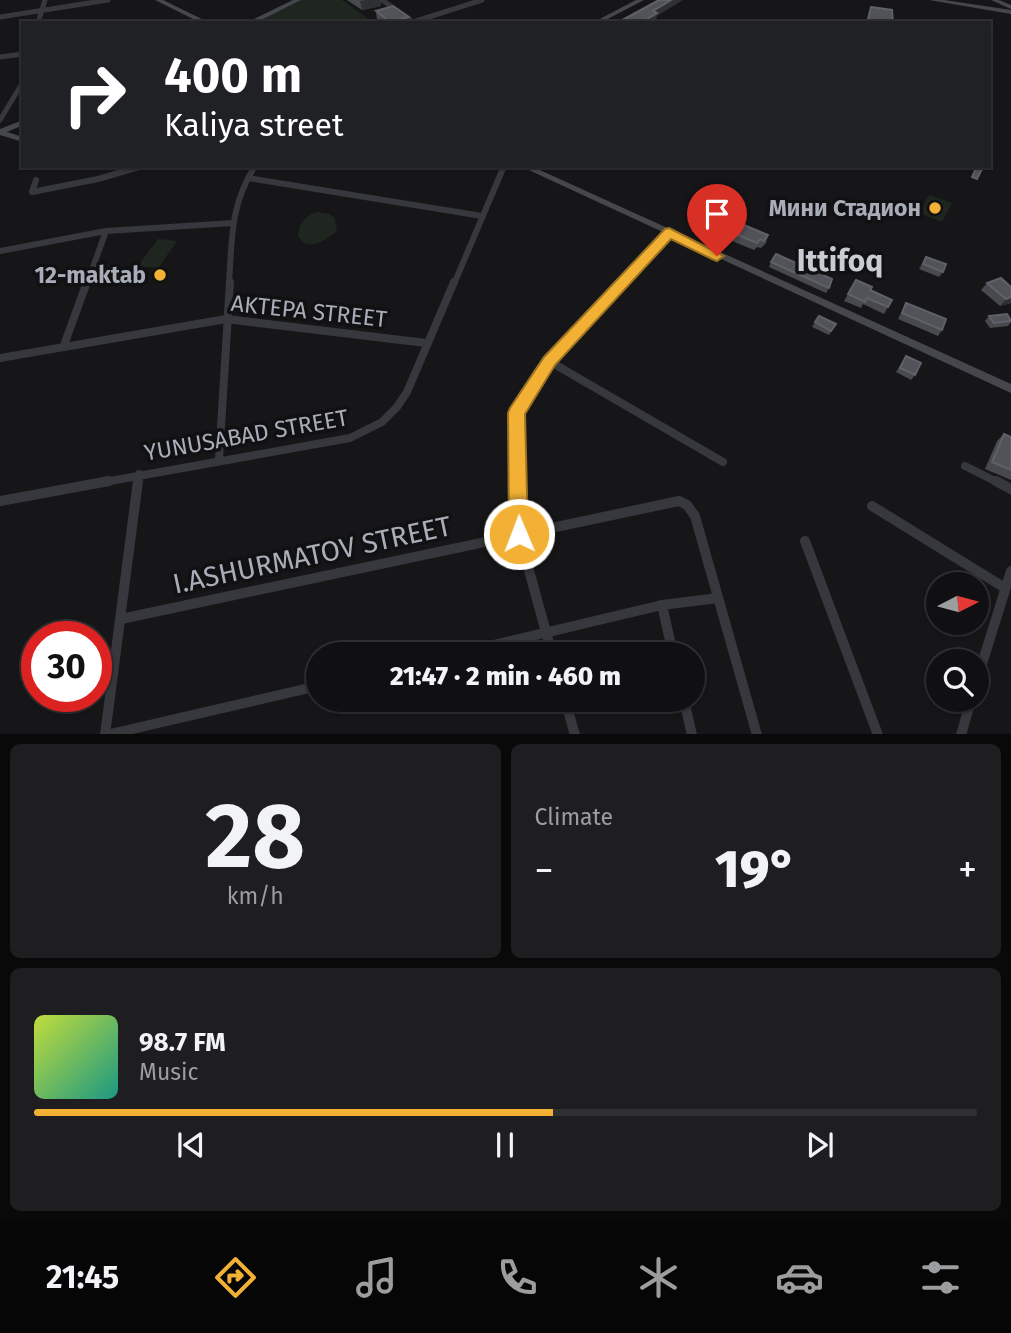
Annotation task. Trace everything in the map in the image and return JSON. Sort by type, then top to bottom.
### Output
[{"type":"main road","points":[[158,0],[203,21]]},
{"type":"main road","points":[[253,21],[298,0]]},
{"type":"main road","points":[[598,21],[630,0]]},
{"type":"main road","points":[[590,21],[641,0]]},
{"type":"main road","points":[[932,0],[1011,8]]},
{"type":"main road","points":[[994,0],[1011,8]]},
{"type":"main road","points":[[1001,0],[1011,8]]},
{"type":"main road","points":[[0,132],[21,123]]},
{"type":"main road","points":[[0,132],[21,139]]},
{"type":"main road","points":[[0,140],[21,147]]},
{"type":"main road","points":[[528,168],[757,275],[1011,389]]},
{"type":"main road","points":[[669,232],[730,256],[1011,383]]},
{"type":"street","points":[[39,21],[45,0]]},
{"type":"street","points":[[0,17],[108,0]]},
{"type":"street","points":[[279,0],[288,5]]},
{"type":"street","points":[[382,0],[412,21]]},
{"type":"street","points":[[416,21],[482,0]]},
{"type":"street","points":[[0,57],[21,54]]},
{"type":"street","points":[[0,120],[21,87]]},
{"type":"street","points":[[36,180],[32,192],[98,179],[130,168]]},
{"type":"street","points":[[219,459],[233,223],[241,188],[254,168]]},
{"type":"street","name":"YUNUSABAD STREET","points":[[0,501],[219,459],[339,440],[372,428],[390,415],[402,400],[503,168]]},
{"type":"street","points":[[248,178],[482,216]]},
{"type":"street","points":[[0,251],[106,231],[233,223]]},
{"type":"street","points":[[64,345],[106,231]]},
{"type":"street","points":[[548,642],[519,534],[516,413],[549,361],[669,232]]},
{"type":"street","name":"AKTEPA STREET","points":[[0,358],[226,319],[426,343]]},
{"type":"street","points":[[549,361],[723,462]]},
{"type":"street","points":[[965,466],[1011,489]]},
{"type":"street","points":[[139,474],[106,734],[306,689]]},
{"type":"street","name":"I.ASHURMATOV STREET","points":[[121,619],[679,500],[687,505],[695,516],[757,734]]},
{"type":"street","points":[[872,506],[1006,588]]},
{"type":"street","points":[[805,541],[878,734]]},
{"type":"street","points":[[987,649],[1011,571]]},
{"type":"street","points":[[510,642],[662,605],[718,597]]},
{"type":"street","points":[[662,605],[670,642]]},
{"type":"street","points":[[569,712],[575,734]]},
{"type":"street","points":[[687,712],[692,734]]},
{"type":"street","points":[[961,734],[967,712]]},
{"type":"shaded area","points":[[301,0],[342,0],[371,21],[257,21]]},
{"type":"shaded area","name":"Мини Стадион","points":[[929,195],[952,203],[942,222],[919,213]]},
{"type":"shaded area","points":[[317,212],[330,214],[335,219],[337,231],[317,243],[303,243],[298,235],[300,226],[306,218]]},
{"type":"shaded area","points":[[158,239],[177,241],[158,268],[138,266]]},
{"type":"building","points":[[659,0],[671,0],[653,11],[657,13],[644,21],[621,21]]},
{"type":"building","points":[[393,6],[409,17],[389,21],[376,11]]},
{"type":"building","points":[[871,7],[892,10],[893,21],[868,21]]},
{"type":"building","points":[[976,168],[982,169],[977,179],[972,177]]},
{"type":"building","points":[[732,220],[768,235],[764,241],[760,239],[757,243],[724,229]]},
{"type":"building","points":[[776,254],[832,279],[829,288],[771,262]]},
{"type":"building","points":[[926,257],[946,264],[943,272],[923,264]]},
{"type":"building","points":[[1001,278],[1011,287],[1011,297],[1006,299],[987,283]]},
{"type":"building","points":[[856,280],[892,300],[888,307],[867,298],[865,302],[848,294]]},
{"type":"building","points":[[906,303],[946,319],[942,330],[902,313]]},
{"type":"building","points":[[1007,314],[1011,321],[994,323],[989,316]]},
{"type":"building","points":[[819,316],[836,324],[831,331],[815,322]]},
{"type":"building","points":[[906,356],[921,363],[915,375],[900,368]]},
{"type":"building","points":[[1004,434],[1011,437],[1011,470],[992,462]]},
{"type":"place","name":"Мини Стадион","points":[[935,208]]},
{"type":"place","name":"12-maktab","points":[[160,275]]},
{"type":"district","name":"Ittifoq","points":[[840,261]]},
{"type":"route","points":[[519,534],[516,413],[549,361],[669,232],[717,256]]}]
